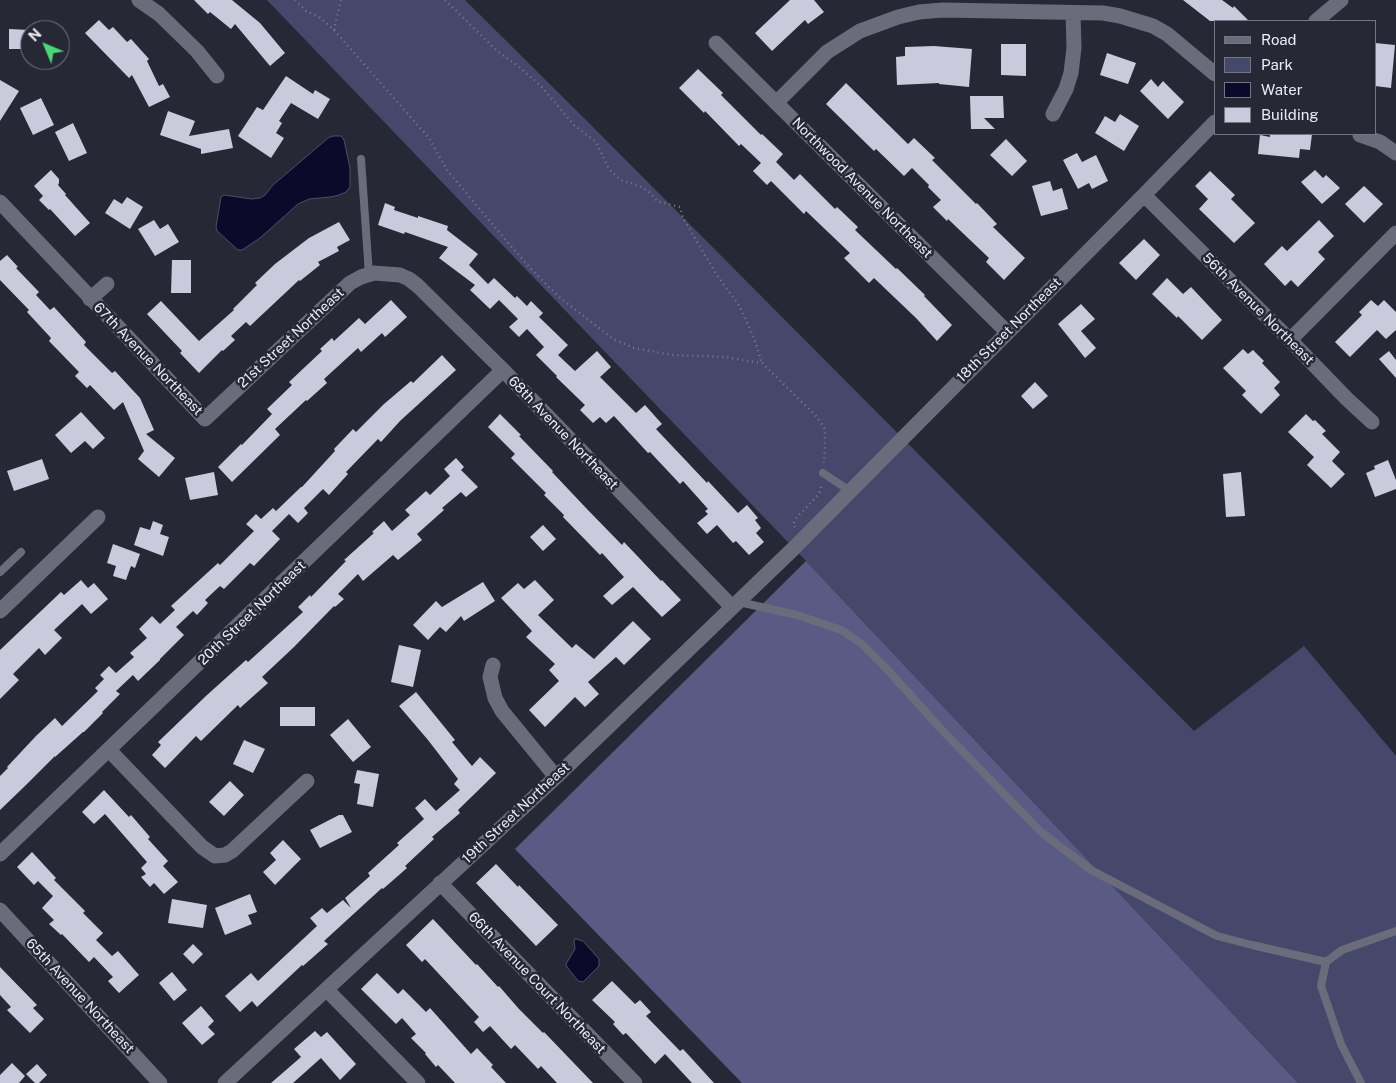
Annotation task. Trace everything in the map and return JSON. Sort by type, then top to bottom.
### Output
[{"type":"street","points":[[139,0],[159,14],[191,44],[217,76]]},
{"type":"street","points":[[1317,20],[1342,0]]},
{"type":"street","points":[[776,103],[827,52],[860,31],[898,16],[943,10],[1103,13],[1120,16],[1153,26],[1167,34],[1214,73]]},
{"type":"street","points":[[1053,114],[1066,90],[1071,73],[1074,48],[1072,13]]},
{"type":"street","name":"Northwood Avenue Northeast","points":[[716,43],[1007,332]]},
{"type":"street","name":"18th Street Northeast","points":[[803,538],[1214,123]]},
{"type":"street","points":[[1360,135],[1380,142],[1396,153]]},
{"type":"street","name":"56th Avenue Northeast","points":[[1144,195],[1372,422]]},
{"type":"street","name":"67th Avenue Northeast","points":[[0,202],[205,419]]},
{"type":"street","points":[[1290,340],[1396,233]]},
{"type":"street","name":"21st Street Northeast","points":[[205,419],[350,282],[369,275],[385,274]]},
{"type":"street","name":"68th Avenue Northeast","points":[[385,274],[400,275],[418,286],[735,605]]},
{"type":"street","name":"67th Avenue Northeast","points":[[90,299],[107,284]]},
{"type":"street","name":"20th Street Northeast","points":[[0,854],[503,370]]},
{"type":"street","points":[[0,611],[98,516]]},
{"type":"street","name":"19th Street Northeast","points":[[225,1083],[556,777],[803,538]]},
{"type":"street","points":[[493,665],[490,677],[495,698],[502,711],[556,777]]},
{"type":"street","points":[[109,750],[202,848],[215,856],[232,851],[307,781]]},
{"type":"street","name":"66th Avenue Court Northeast","points":[[440,883],[635,1083]]},
{"type":"street","name":"65th Avenue Northeast","points":[[0,910],[160,1083]]},
{"type":"street","points":[[327,990],[418,1083]]},
{"type":"lane","points":[[361,159],[369,275]]},
{"type":"lane","points":[[823,473],[850,491]]},
{"type":"lane","points":[[0,572],[21,552]]},
{"type":"lane","points":[[735,605],[797,615],[841,630],[862,644],[1041,832],[1091,870],[1217,936],[1326,962]]},
{"type":"lane","points":[[1361,1083],[1342,1044],[1321,986],[1326,962],[1342,950],[1396,931]]},
{"type":"path","points":[[295,0],[306,11],[319,17],[334,30],[429,138],[447,170],[530,268],[558,296],[613,339],[634,348],[672,355],[724,357],[762,363]]},
{"type":"path","points":[[334,30],[342,0]]},
{"type":"path","points":[[444,0],[497,51],[541,86],[574,124],[596,142],[609,169],[620,180],[638,185],[649,192],[657,201],[680,208],[683,218],[718,278],[740,307],[754,338],[762,363],[817,417],[825,430],[823,473],[819,494],[793,524],[803,538]]},
{"type":"green space","points":[[267,0],[465,0],[1194,731],[1304,646],[1396,756],[1396,1083],[1298,1083],[806,561]]},
{"type":"shaded area","points":[[806,561],[1298,1083],[742,1083],[515,849]]},
{"type":"water","points":[[341,136],[344,140],[350,168],[350,187],[346,192],[330,197],[309,199],[298,204],[260,238],[242,250],[238,250],[217,231],[221,197],[224,195],[252,199],[260,198],[328,138]]},
{"type":"water","points":[[574,940],[583,941],[599,959],[599,966],[583,982],[578,981],[566,964],[575,949]]},
{"type":"building","points":[[194,0],[232,0],[260,23],[285,53],[270,66],[235,24],[231,29],[210,12],[208,14]]},
{"type":"building","points":[[790,0],[814,0],[824,12],[808,24],[805,20],[772,51],[755,33]]},
{"type":"building","points":[[1183,0],[1222,0],[1233,8],[1234,6],[1248,20],[1214,20],[1210,21]]},
{"type":"building","points":[[99,20],[109,30],[113,27],[127,42],[131,39],[149,59],[147,61],[159,86],[163,84],[170,97],[149,107],[132,75],[129,78],[85,33]]},
{"type":"building","points":[[9,29],[20,30],[20,49],[9,49]]},
{"type":"building","points":[[1376,43],[1395,45],[1391,88],[1376,86]]},
{"type":"building","points":[[1001,44],[1026,44],[1026,76],[1001,75]]},
{"type":"building","points":[[934,46],[972,49],[969,87],[939,83],[897,85],[896,57],[905,56],[905,47]]},
{"type":"building","points":[[1107,53],[1136,63],[1128,84],[1100,75]]},
{"type":"building","points":[[698,69],[723,93],[721,95],[761,135],[783,154],[776,162],[794,180],[800,174],[835,209],[837,207],[858,227],[855,230],[925,295],[952,325],[937,341],[874,278],[869,283],[844,258],[850,253],[806,211],[804,214],[771,181],[767,185],[753,171],[761,163],[741,144],[739,146],[705,111],[704,113],[679,88]]},
{"type":"building","points":[[286,76],[313,94],[315,90],[330,99],[318,119],[291,103],[279,121],[282,123],[276,133],[284,138],[271,158],[238,136],[257,107],[263,110]]},
{"type":"building","points":[[1151,79],[1158,87],[1163,81],[1184,102],[1168,119],[1140,91]]},
{"type":"building","points":[[0,80],[19,91],[0,121]]},
{"type":"building","points":[[846,83],[908,144],[914,138],[935,158],[932,160],[997,224],[993,227],[1025,258],[1004,280],[986,262],[989,258],[933,207],[941,200],[912,168],[904,176],[876,149],[874,151],[826,104]]},
{"type":"building","points":[[970,96],[1003,96],[1004,118],[984,118],[995,129],[971,129]]},
{"type":"building","points":[[41,98],[54,125],[33,135],[20,108]]},
{"type":"building","points":[[168,111],[195,121],[189,136],[229,129],[233,148],[201,154],[201,149],[160,135]]},
{"type":"building","points":[[1120,114],[1139,126],[1124,151],[1095,133],[1105,116],[1115,122]]},
{"type":"building","points":[[73,123],[87,153],[69,161],[55,132]]},
{"type":"building","points":[[1260,135],[1270,137],[1270,135],[1312,135],[1310,150],[1300,149],[1299,158],[1258,154]]},
{"type":"building","points":[[1006,139],[1027,161],[1012,176],[990,155]]},
{"type":"building","points":[[1077,153],[1082,162],[1096,155],[1108,181],[1092,189],[1089,183],[1078,189],[1063,160]]},
{"type":"building","points":[[51,170],[59,179],[58,185],[65,195],[90,223],[75,236],[39,200],[43,196],[34,186]]},
{"type":"building","points":[[1315,170],[1323,178],[1326,175],[1340,188],[1322,204],[1301,182]]},
{"type":"building","points":[[1210,171],[1235,195],[1231,199],[1255,223],[1234,243],[1199,209],[1208,199],[1195,186]]},
{"type":"building","points":[[1050,181],[1053,191],[1062,188],[1068,209],[1041,216],[1032,186]]},
{"type":"building","points":[[1364,186],[1383,204],[1364,223],[1345,204]]},
{"type":"building","points":[[127,197],[143,207],[130,229],[105,213],[114,199],[122,204]]},
{"type":"building","points":[[385,203],[395,207],[394,210],[448,226],[447,230],[478,254],[469,265],[488,284],[494,278],[515,298],[517,296],[527,306],[531,301],[543,313],[539,317],[568,345],[558,355],[575,371],[597,351],[611,367],[600,377],[636,413],[645,405],[662,424],[656,429],[738,513],[747,505],[758,518],[755,520],[761,528],[756,533],[764,542],[749,555],[736,541],[733,543],[717,525],[707,534],[697,523],[708,514],[705,511],[708,509],[683,481],[680,484],[614,416],[606,423],[600,417],[593,423],[580,410],[585,405],[536,355],[544,347],[527,329],[519,337],[509,327],[518,319],[499,300],[490,309],[470,290],[475,285],[439,258],[448,247],[378,225]]},
{"type":"building","points":[[154,220],[160,229],[168,224],[179,242],[155,256],[138,229]]},
{"type":"building","points":[[1319,220],[1334,236],[1318,252],[1325,259],[1298,287],[1291,280],[1285,286],[1264,264],[1282,246],[1287,251]]},
{"type":"building","points":[[339,222],[350,240],[337,247],[339,251],[318,262],[320,265],[299,280],[250,326],[246,322],[231,336],[235,340],[199,373],[180,353],[182,351],[147,314],[161,301],[199,341],[234,310],[257,285],[255,283],[275,264],[309,238]]},
{"type":"building","points":[[1144,239],[1160,255],[1136,280],[1119,263]]},
{"type":"building","points":[[7,255],[18,267],[16,268],[39,292],[36,295],[50,310],[54,307],[86,342],[84,345],[112,373],[115,371],[140,398],[154,430],[146,434],[175,458],[159,477],[138,459],[144,451],[123,402],[114,410],[90,385],[87,388],[75,376],[79,372],[49,341],[51,338],[27,312],[29,310],[0,280],[0,261]]},
{"type":"building","points":[[172,260],[191,260],[191,293],[171,293]]},
{"type":"building","points":[[1167,278],[1183,294],[1191,287],[1222,320],[1202,340],[1152,294]]},
{"type":"building","points":[[391,300],[407,317],[385,337],[382,333],[361,352],[358,348],[324,379],[327,383],[275,429],[280,435],[232,482],[218,467],[272,414],[267,409],[292,385],[289,382],[322,351],[320,349],[332,338],[334,341],[359,318],[365,324]]},
{"type":"building","points":[[1371,300],[1378,306],[1384,300],[1396,312],[1396,330],[1386,339],[1377,330],[1350,357],[1335,342],[1362,315],[1359,312]]},
{"type":"building","points":[[1081,304],[1095,319],[1081,331],[1096,348],[1085,358],[1058,324]]},
{"type":"building","points":[[1243,349],[1248,354],[1253,350],[1264,361],[1262,363],[1280,382],[1274,388],[1280,395],[1261,414],[1242,395],[1246,391],[1223,368]]},
{"type":"building","points":[[1389,351],[1396,360],[1396,378],[1379,359]]},
{"type":"building","points":[[442,355],[456,370],[400,421],[381,442],[378,439],[346,472],[348,474],[329,495],[323,489],[304,508],[308,513],[298,523],[289,514],[272,531],[280,539],[254,566],[250,563],[224,589],[220,586],[205,600],[208,603],[197,615],[193,611],[176,627],[184,635],[160,660],[138,681],[133,675],[116,691],[120,694],[103,713],[55,756],[0,810],[0,776],[55,718],[62,726],[98,691],[95,688],[104,679],[100,675],[109,666],[116,673],[134,657],[130,653],[147,638],[139,629],[152,616],[160,624],[175,610],[171,606],[218,563],[220,565],[254,531],[246,524],[256,514],[261,519],[273,508],[276,511],[302,487],[353,429],[356,432],[384,404],[411,381],[413,383]]},
{"type":"building","points":[[1035,382],[1048,396],[1033,409],[1021,396]]},
{"type":"building","points":[[81,412],[105,438],[93,449],[85,441],[71,453],[55,435]]},
{"type":"building","points":[[500,414],[622,545],[624,542],[681,600],[662,617],[633,587],[612,605],[603,596],[624,577],[602,553],[600,555],[563,517],[564,515],[544,495],[546,493],[511,458],[515,454],[488,427]]},
{"type":"building","points":[[1306,414],[1326,431],[1322,434],[1340,452],[1332,461],[1345,474],[1331,488],[1307,465],[1314,457],[1288,432]]},
{"type":"building","points":[[456,458],[464,467],[461,470],[478,487],[466,497],[461,492],[442,508],[444,510],[417,534],[422,540],[398,560],[393,555],[363,581],[358,574],[338,594],[344,599],[334,606],[262,677],[268,683],[240,708],[238,705],[201,741],[196,736],[165,768],[152,755],[161,745],[158,742],[246,660],[248,662],[303,612],[298,607],[310,595],[311,597],[346,561],[344,560],[374,533],[372,532],[384,521],[392,531],[410,515],[405,510],[426,491],[430,495],[450,476],[444,469]]},
{"type":"building","points":[[42,459],[49,479],[14,491],[7,471]]},
{"type":"building","points":[[1388,460],[1396,480],[1396,489],[1375,497],[1366,473],[1375,469],[1374,466]]},
{"type":"building","points":[[214,472],[218,495],[190,500],[185,478]]},
{"type":"building","points":[[1241,472],[1245,516],[1226,517],[1223,474]]},
{"type":"building","points":[[153,521],[163,525],[160,534],[169,537],[163,556],[134,545],[140,527],[150,530]]},
{"type":"building","points":[[543,525],[556,539],[543,551],[530,537]]},
{"type":"building","points":[[113,544],[140,554],[135,568],[131,566],[126,580],[113,576],[116,566],[107,563]]},
{"type":"building","points":[[81,580],[88,588],[94,583],[108,599],[91,614],[82,604],[54,630],[62,638],[45,655],[39,648],[13,674],[19,680],[0,699],[0,650],[61,592],[64,595]]},
{"type":"building","points":[[535,580],[554,600],[538,615],[572,648],[576,644],[594,659],[633,621],[651,639],[624,665],[616,657],[588,682],[599,694],[585,707],[575,697],[545,727],[529,710],[559,681],[549,670],[555,664],[526,637],[532,631],[501,598],[518,583],[524,589]]},
{"type":"building","points":[[483,582],[495,601],[464,621],[461,616],[446,632],[440,627],[428,640],[413,625],[436,601],[442,607]]},
{"type":"building","points":[[399,645],[421,650],[413,687],[391,682]]},
{"type":"building","points":[[416,692],[455,740],[452,742],[472,766],[480,757],[496,773],[458,810],[460,813],[432,837],[434,839],[405,866],[407,868],[324,941],[328,944],[302,965],[257,1007],[252,1001],[240,1012],[225,996],[251,973],[258,981],[317,926],[310,918],[322,908],[327,913],[343,900],[351,908],[345,898],[370,876],[368,873],[399,845],[397,843],[424,819],[415,808],[425,799],[436,811],[460,790],[454,784],[458,779],[399,706]]},
{"type":"building","points":[[280,707],[315,707],[315,726],[280,726]]},
{"type":"building","points":[[348,719],[371,747],[353,762],[330,735]]},
{"type":"building","points":[[244,740],[265,749],[253,773],[233,764]]},
{"type":"building","points":[[357,770],[379,774],[373,807],[357,804],[360,784],[354,783]]},
{"type":"building","points":[[230,781],[244,795],[224,816],[209,802]]},
{"type":"building","points":[[104,790],[129,817],[131,815],[150,837],[148,839],[168,861],[163,866],[178,882],[164,894],[154,883],[150,887],[141,877],[146,874],[141,868],[147,862],[105,814],[94,824],[82,812]]},
{"type":"building","points":[[339,815],[343,815],[352,832],[320,848],[310,830]]},
{"type":"building","points":[[283,840],[301,859],[275,885],[263,872],[276,860],[270,853]]},
{"type":"building","points":[[32,852],[56,878],[54,880],[85,911],[83,913],[103,933],[96,940],[112,956],[118,951],[139,975],[119,993],[108,981],[113,977],[94,957],[89,962],[62,934],[49,924],[54,920],[42,908],[53,896],[38,881],[34,885],[17,867]]},
{"type":"building","points":[[496,864],[558,925],[536,946],[476,883]]},
{"type":"building","points":[[250,894],[257,912],[248,915],[252,924],[225,935],[215,908]]},
{"type":"building","points":[[172,899],[207,905],[203,928],[168,923]]},
{"type":"building","points":[[433,919],[593,1083],[557,1083],[541,1066],[538,1069],[515,1045],[511,1049],[490,1026],[483,1032],[474,1022],[479,1017],[425,959],[422,962],[406,945]]},
{"type":"building","points":[[193,944],[203,954],[193,964],[183,954]]},
{"type":"building","points":[[0,967],[37,1005],[33,1008],[44,1019],[30,1033],[7,1010],[11,1007],[0,995]]},
{"type":"building","points":[[172,972],[187,990],[174,1001],[159,983]]},
{"type":"building","points":[[377,973],[398,994],[403,989],[426,1012],[430,1008],[471,1054],[477,1048],[506,1083],[455,1083],[438,1065],[436,1067],[426,1053],[411,1038],[416,1034],[402,1018],[396,1024],[361,989]]},
{"type":"building","points":[[612,981],[635,1004],[640,1000],[651,1012],[646,1016],[680,1051],[683,1049],[714,1083],[692,1083],[665,1054],[655,1064],[626,1033],[623,1035],[613,1024],[615,1022],[592,1000]]},
{"type":"building","points":[[201,1006],[214,1021],[208,1027],[215,1034],[202,1045],[182,1023]]},
{"type":"building","points":[[315,1031],[321,1037],[327,1032],[356,1064],[340,1080],[321,1058],[293,1083],[271,1083],[301,1057],[294,1049]]},
{"type":"building","points":[[12,1063],[25,1076],[19,1083],[0,1083],[0,1075]]},
{"type":"building","points":[[37,1064],[47,1075],[39,1083],[35,1083],[26,1074]]}]
